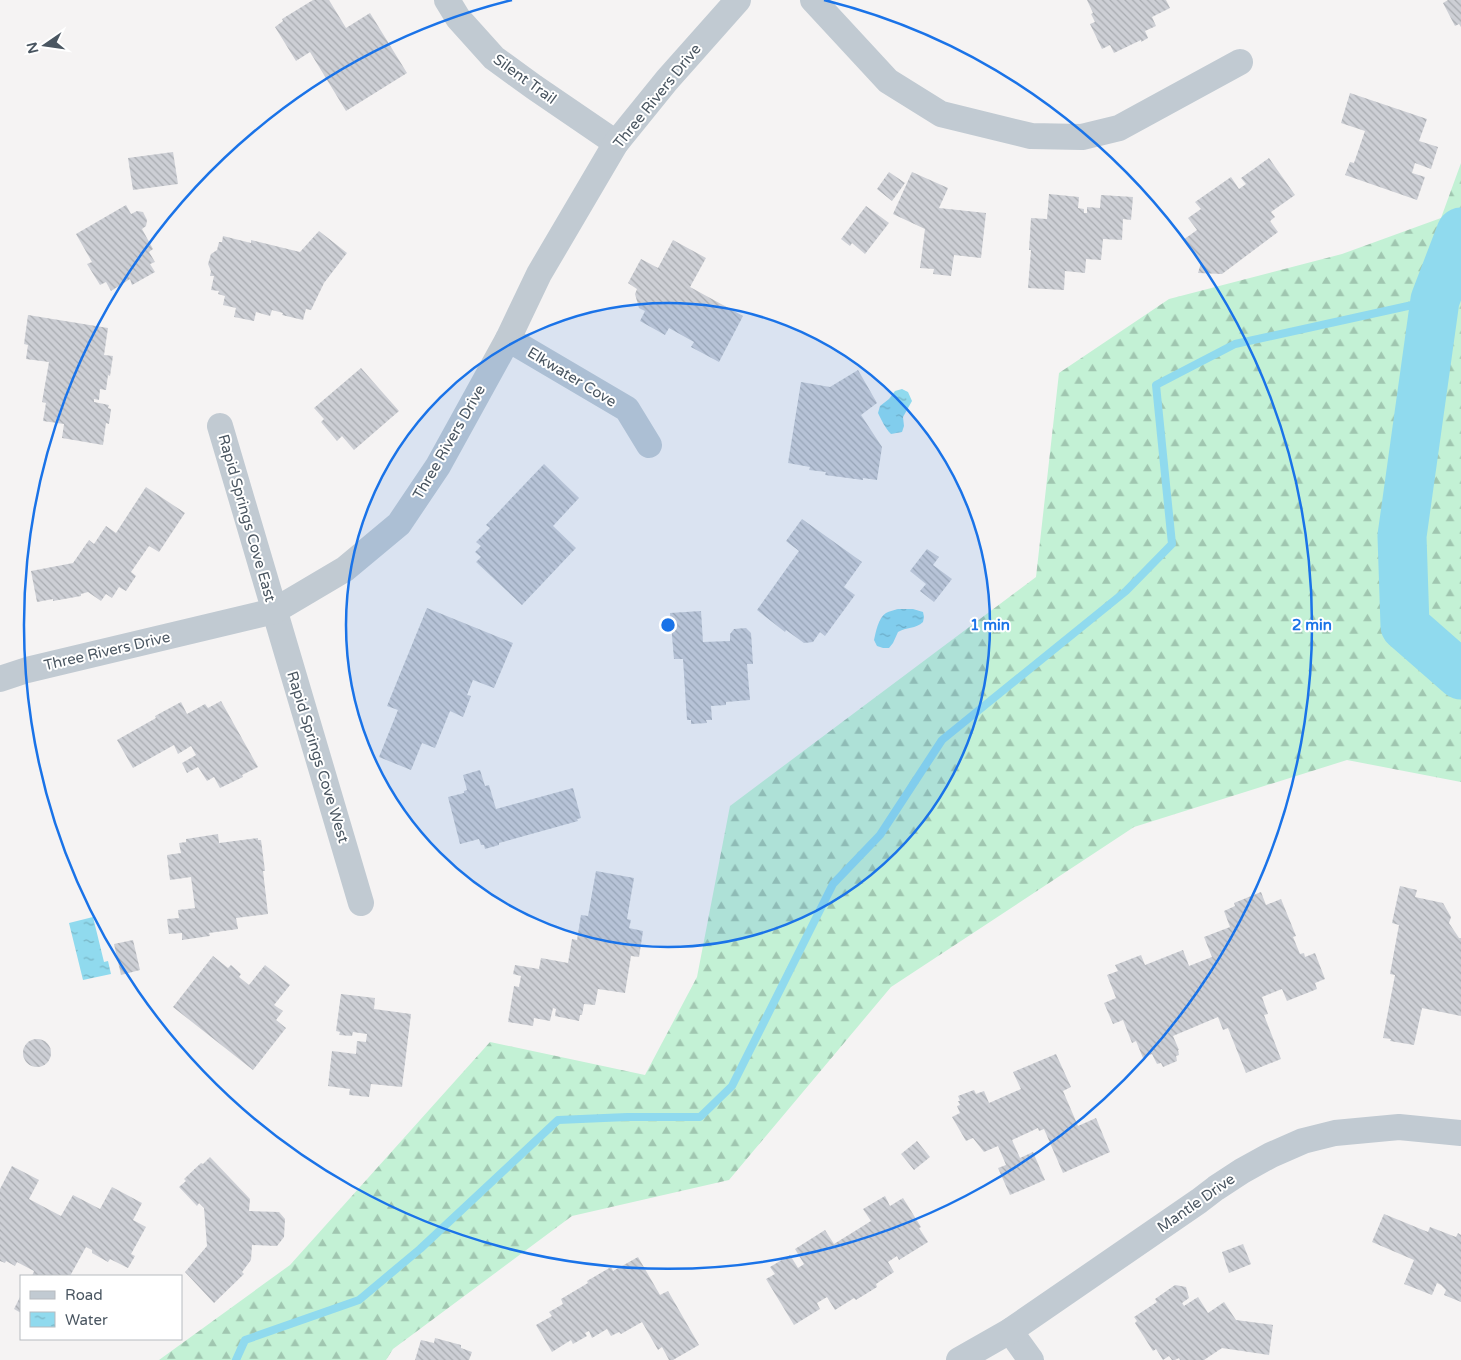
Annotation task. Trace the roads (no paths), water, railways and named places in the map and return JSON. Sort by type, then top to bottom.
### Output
[{"type":"street","name":"Silent Trail","points":[[447,0],[458,18],[494,58],[616,143]]},
{"type":"street","name":"Three Rivers Drive","points":[[0,679],[27,670],[274,611],[345,569],[399,524],[438,466],[508,339],[539,274],[616,143],[667,80],[738,0]]},
{"type":"street","points":[[813,0],[888,81],[940,114],[1031,136],[1082,137],[1119,128],[1240,62]]},
{"type":"street","name":"Elkwater Cove","points":[[508,339],[627,409],[649,445]]},
{"type":"street","name":"Rapid Springs Cove East","points":[[220,426],[274,611]]},
{"type":"street","name":"Rapid Springs Cove West","points":[[274,611],[361,903]]},
{"type":"street","name":"Mantle Drive","points":[[959,1360],[1010,1331],[1216,1188],[1279,1151],[1303,1141],[1335,1133],[1399,1127],[1461,1132]]},
{"type":"street","points":[[1010,1331],[1031,1360]]},
{"type":"water","points":[[902,389],[908,392],[912,401],[903,417],[904,426],[902,432],[891,434],[878,413],[880,406],[895,391]]},
{"type":"water","points":[[898,609],[913,609],[923,612],[923,622],[898,632],[889,648],[877,646],[874,640],[881,618],[887,612]]},
{"type":"water","points":[[93,917],[104,962],[108,961],[111,974],[83,980],[69,923]]},
{"type":"waterway","points":[[1461,232],[1435,300],[1402,536],[1405,626],[1461,675]]},
{"type":"waterway","points":[[236,1360],[245,1340],[359,1300],[420,1249],[558,1120],[627,1117],[700,1117],[732,1086],[833,884],[880,835],[942,740],[1126,591],[1172,544],[1156,385],[1235,344],[1435,300]]}]
